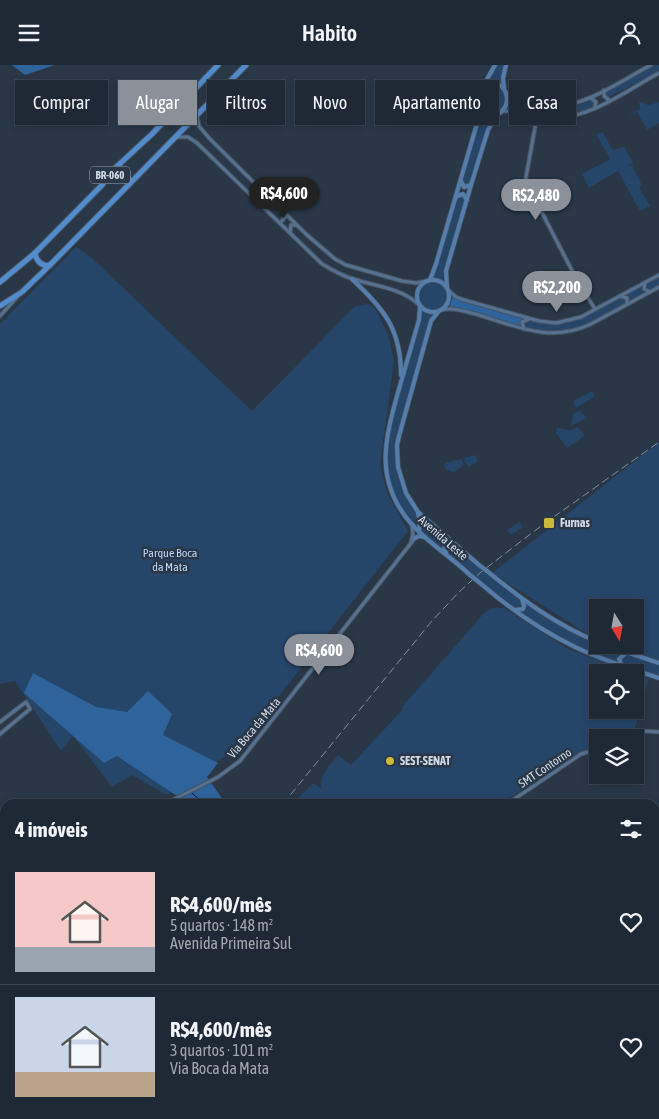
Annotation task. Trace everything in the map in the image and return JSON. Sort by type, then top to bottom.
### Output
[{"type":"highway","name":"BR-060","points":[[0,282],[35,253],[102,185],[112,171],[152,134],[218,65]]},
{"type":"highway","name":"BR-060","points":[[197,114],[246,65]]},
{"type":"highway","name":"BR-060","points":[[0,306],[22,292],[50,265],[186,125]]},
{"type":"highway","points":[[112,171],[120,171],[128,180],[128,186]]},
{"type":"highway","points":[[35,253],[37,260],[42,265],[50,265]]},
{"type":"main road","points":[[487,80],[495,65]]},
{"type":"main road","points":[[499,113],[505,107],[507,95],[503,78],[506,65]]},
{"type":"main road","points":[[507,95],[517,101],[548,107],[568,106],[590,98],[651,65]]},
{"type":"main road","points":[[576,115],[595,108],[659,73]]},
{"type":"main road","points":[[499,85],[505,90]]},
{"type":"main road","points":[[604,90],[604,97],[609,100]]},
{"type":"main road","points":[[590,98],[596,102],[595,108]]},
{"type":"main road","points":[[502,111],[509,111]]},
{"type":"main road","points":[[197,114],[198,124],[201,129],[297,225],[339,262],[402,281],[416,283],[438,280],[456,297],[529,319],[550,323],[581,317],[659,275]]},
{"type":"main road","points":[[419,305],[417,293],[420,286],[428,281],[436,264],[477,125]]},
{"type":"main road","points":[[440,311],[448,302],[446,271],[491,125]]},
{"type":"main road","points":[[536,125],[526,182],[579,284],[595,309]]},
{"type":"main road","points":[[175,137],[185,136],[192,139],[322,264],[336,273],[352,279],[406,295],[430,313],[456,309],[524,329],[552,334],[573,331],[591,324],[659,287]]},
{"type":"main road","points":[[461,181],[464,187],[471,185]]},
{"type":"main road","points":[[457,196],[463,194],[467,200]]},
{"type":"main road","points":[[280,223],[287,215]]},
{"type":"main road","points":[[290,233],[291,225],[297,225]]},
{"type":"main road","points":[[352,279],[379,306],[394,329],[401,354],[401,379]]},
{"type":"main road","points":[[645,283],[644,289],[650,292]]},
{"type":"main road","points":[[0,315],[22,292]]},
{"type":"main road","points":[[620,296],[627,298],[626,305]]},
{"type":"main road","name":"Avenida Leste","points":[[419,305],[419,320],[387,430],[384,456],[388,482],[393,495],[412,524],[419,531],[513,610],[564,642],[617,664]]},
{"type":"main road","name":"Avenida Leste","points":[[440,311],[431,321],[397,445],[398,467],[403,487],[418,512],[479,565],[522,599],[565,626],[589,638]]},
{"type":"main road","points":[[524,329],[522,322],[529,319]]},
{"type":"main road","points":[[418,512],[420,521],[419,531]]},
{"type":"main road","name":"Via Boca da Mata","points":[[409,544],[413,535],[412,524]]},
{"type":"main road","name":"Via Boca da Mata","points":[[174,799],[207,783],[240,761],[419,531]]},
{"type":"main road","points":[[415,538],[426,537]]},
{"type":"main road","points":[[450,558],[444,548],[446,544],[452,542]]},
{"type":"main road","points":[[513,610],[523,609],[522,599]]},
{"type":"main road","points":[[621,664],[619,659],[625,654]]},
{"type":"main road","points":[[629,654],[659,663]]},
{"type":"main road","name":"Avenida Leste","points":[[644,673],[659,678]]},
{"type":"main road","points":[[0,722],[26,702],[30,709],[0,734]]},
{"type":"main road","points":[[644,731],[659,732]]},
{"type":"main road","name":"SMT Contorno","points":[[514,799],[581,754],[589,752]]},
{"type":"green space","points":[[497,65],[505,65],[501,84],[499,80],[489,80]]},
{"type":"green space","points":[[654,65],[659,65],[659,72],[607,98],[605,95],[607,92]]},
{"type":"green space","points":[[499,87],[504,92],[504,104],[499,109]]},
{"type":"green space","points":[[592,100],[595,101],[594,107],[576,113],[576,105]]},
{"type":"green space","points":[[639,101],[648,105],[659,102],[659,123],[647,130],[637,112],[624,118],[640,109]]},
{"type":"green space","points":[[487,125],[480,154],[466,186],[462,183],[479,126]]},
{"type":"green space","points":[[603,132],[612,149],[624,146],[633,163],[626,167],[632,165],[641,183],[640,189],[650,206],[640,211],[618,171],[589,188],[582,174],[610,159],[596,134]]},
{"type":"green space","points":[[462,195],[465,199],[444,271],[443,281],[432,278],[437,269],[458,196]]},
{"type":"green space","name":"Parque Boca da Mata","points":[[76,247],[91,257],[252,411],[354,307],[368,304],[375,308],[388,335],[394,360],[380,465],[387,493],[408,531],[239,747],[167,795],[132,775],[112,787],[73,736],[61,751],[15,681],[0,684],[0,324]]},
{"type":"green space","points":[[659,276],[659,285],[648,291],[644,286],[646,283]]},
{"type":"green space","points":[[433,281],[439,282],[447,290],[447,302],[439,310],[433,311],[427,310],[419,302],[418,296],[419,290],[427,282]]},
{"type":"green space","points":[[643,284],[642,288],[646,293],[628,303],[628,297],[624,295]]},
{"type":"green space","points":[[622,296],[626,298],[625,304],[600,318],[578,327],[554,331],[525,327],[523,324],[527,320],[555,323],[567,322],[598,310]]},
{"type":"green space","points":[[419,307],[427,314],[435,315],[397,445],[401,477],[413,504],[432,525],[518,596],[569,630],[589,640],[589,652],[564,640],[513,610],[426,537],[404,515],[388,483],[385,443],[421,320]]},
{"type":"green space","points":[[592,391],[595,396],[576,408],[573,401]]},
{"type":"green space","points":[[580,410],[586,418],[571,426],[573,414]]},
{"type":"green space","points":[[578,427],[585,436],[567,448],[556,433],[557,428],[570,430]]},
{"type":"green space","points":[[659,442],[659,660],[639,654],[644,654],[644,599],[589,599],[589,635],[492,573]]},
{"type":"green space","points":[[475,455],[478,461],[469,467],[464,461],[465,458]]},
{"type":"green space","points":[[461,459],[464,465],[454,472],[447,470],[444,466],[446,463]]},
{"type":"green space","points":[[519,522],[523,527],[511,535],[507,530]]},
{"type":"green space","points":[[493,608],[504,608],[568,649],[610,664],[589,664],[589,719],[638,719],[635,728],[632,729],[589,729],[589,749],[545,774],[508,799],[298,799],[313,783],[322,789],[321,780],[323,775],[338,755],[351,765],[402,710],[402,707],[484,613]]},
{"type":"green space","points":[[594,654],[625,654],[659,665],[659,676],[644,672],[644,664],[616,664]]},
{"type":"green space","points":[[644,677],[649,678],[644,696]]},
{"type":"shaded area","points":[[12,65],[55,65],[25,75]]},
{"type":"shaded area","points":[[453,296],[525,318],[521,322],[521,327],[457,307],[449,307]]},
{"type":"shaded area","points":[[33,673],[96,707],[127,712],[148,691],[172,714],[163,735],[218,763],[207,777],[223,799],[182,799],[117,756],[104,763],[24,693]]},
{"type":"waterway","points":[[191,792],[199,799]]},
{"type":"railway","points":[[287,799],[431,622],[459,592],[481,572],[541,526],[659,442]]},
{"type":"place","name":"Furnas","points":[[549,523]]},
{"type":"place","name":"SEST-SENAT","points":[[390,761]]}]
